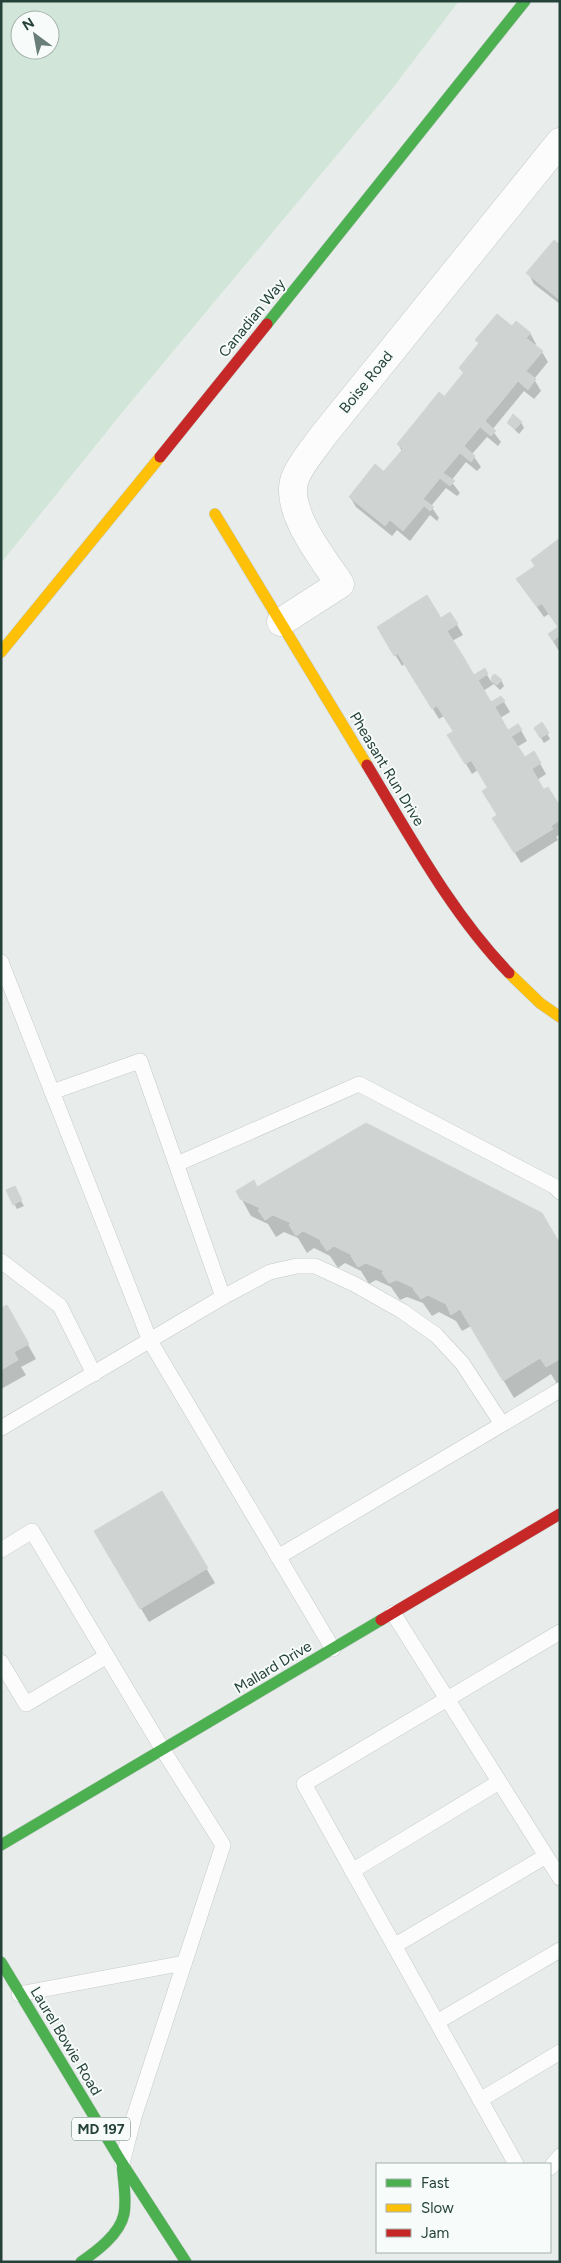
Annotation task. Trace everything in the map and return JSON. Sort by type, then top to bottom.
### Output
[{"type":"street","name":"Canadian Way","points":[[1,652],[198,410],[525,1]]},
{"type":"street","name":"Boise Road","points":[[281,622],[340,584],[302,525],[293,496],[295,477],[322,437],[560,142]]},
{"type":"street","name":"Pheasant Run Drive","points":[[216,514],[425,861],[456,908],[505,969],[529,993],[560,1017]]},
{"type":"street","name":"Mallard Drive","points":[[1,1846],[560,1514]]},
{"type":"street","name":"Laurel Bowie Road","points":[[1,1962],[122,2163],[186,2262]]},
{"type":"street","points":[[81,2262],[92,2255],[110,2237],[124,2215],[122,2163]]},
{"type":"lane","points":[[1,962],[150,1341],[333,1648]]},
{"type":"lane","points":[[52,1092],[140,1061],[223,1297]]},
{"type":"lane","points":[[177,1164],[359,1084],[554,1186],[560,1192]]},
{"type":"lane","points":[[1,1261],[60,1306],[94,1374]]},
{"type":"lane","points":[[1,1428],[223,1297],[270,1272],[298,1266],[315,1266],[354,1284],[402,1311],[436,1335],[462,1363],[502,1424]]},
{"type":"lane","points":[[278,1557],[560,1390]]},
{"type":"lane","points":[[1,1550],[32,1531],[163,1750],[223,1845],[134,2117],[122,2163]]},
{"type":"lane","points":[[392,1613],[560,1878]]},
{"type":"lane","points":[[515,2163],[304,1784],[448,1701],[560,1632]]},
{"type":"lane","points":[[1,1662],[26,1704],[107,1656]]},
{"type":"lane","points":[[352,1871],[499,1782]]},
{"type":"lane","points":[[394,1946],[546,1856]]},
{"type":"lane","points":[[437,2022],[560,1950]]},
{"type":"lane","points":[[19,1994],[184,1963]]},
{"type":"lane","points":[[480,2100],[560,2052]]},
{"type":"lane","points":[[551,2167],[560,2156]]},
{"type":"green space","points":[[1,1],[459,1],[392,89],[125,409],[1,563]]},
{"type":"building","points":[[554,240],[560,245],[560,300],[526,273]]},
{"type":"building","points":[[497,314],[512,326],[516,321],[531,333],[526,338],[543,351],[526,371],[536,379],[533,383],[475,340]]},
{"type":"building","points":[[479,343],[533,383],[528,390],[518,381],[501,402],[459,368]]},
{"type":"building","points":[[464,372],[501,402],[485,421],[496,431],[491,436],[444,397]]},
{"type":"building","points":[[439,392],[480,427],[464,446],[475,456],[473,459],[419,417]]},
{"type":"building","points":[[513,414],[522,422],[515,429],[507,423]]},
{"type":"building","points":[[419,417],[473,459],[471,462],[460,453],[443,473],[455,481],[450,486],[397,444]]},
{"type":"building","points":[[403,449],[440,478],[423,499],[434,507],[430,511],[384,471]]},
{"type":"building","points":[[375,464],[424,506],[403,531],[390,520],[385,526],[349,497]]},
{"type":"building","points":[[560,538],[560,589],[537,607],[516,579],[535,566],[531,560]]},
{"type":"building","points":[[560,589],[560,635],[553,641],[548,634],[558,627],[542,604]]},
{"type":"building","points":[[427,595],[441,618],[450,612],[454,618],[394,656],[377,627]]},
{"type":"building","points":[[454,618],[458,624],[447,631],[461,653],[414,680],[398,654]]},
{"type":"building","points":[[461,653],[474,675],[485,668],[488,674],[432,709],[414,680]]},
{"type":"building","points":[[495,674],[502,680],[497,685],[491,681],[492,676]]},
{"type":"building","points":[[478,680],[491,702],[501,696],[505,701],[453,731],[437,706]]},
{"type":"building","points":[[495,707],[508,730],[518,724],[522,730],[465,764],[447,735]]},
{"type":"building","points":[[542,722],[549,733],[540,738],[534,728]]},
{"type":"building","points":[[511,736],[525,757],[534,751],[537,756],[487,787],[471,760]]},
{"type":"building","points":[[537,756],[541,763],[532,769],[544,790],[497,815],[482,791]]},
{"type":"building","points":[[548,787],[560,806],[560,820],[551,826],[553,829],[514,853],[492,818]]},
{"type":"building","points":[[366,1123],[542,1213],[560,1244],[560,1359],[546,1367],[540,1358],[503,1381],[460,1309],[451,1315],[446,1304],[428,1295],[421,1299],[414,1288],[397,1280],[389,1283],[382,1273],[384,1271],[366,1263],[358,1267],[352,1255],[334,1246],[327,1251],[321,1240],[303,1231],[296,1236],[289,1225],[291,1223],[273,1215],[265,1220],[258,1210],[260,1208],[240,1199],[236,1191],[254,1180],[257,1187]]},
{"type":"building","points":[[15,1186],[22,1200],[13,1205],[6,1190]]},
{"type":"building","points":[[7,1305],[29,1344],[14,1352],[18,1360],[1,1370],[1,1308]]},
{"type":"building","points":[[162,1491],[208,1568],[140,1609],[94,1531]]},
{"type":"traffic: fast","points":[[267,324],[525,1]]},
{"type":"traffic: fast","points":[[1,1845],[381,1620]]},
{"type":"traffic: fast","points":[[1,1962],[122,2163],[186,2262]]},
{"type":"traffic: fast","points":[[81,2262],[107,2241],[122,2221],[125,2202],[122,2163]]},
{"type":"traffic: slow","points":[[1,652],[160,457]]},
{"type":"traffic: slow","points":[[215,514],[367,765]]},
{"type":"traffic: slow","points":[[509,973],[540,1003],[560,1017]]},
{"type":"traffic: jam","points":[[160,457],[267,324]]},
{"type":"traffic: jam","points":[[367,765],[450,900],[488,950],[509,973]]},
{"type":"traffic: jam","points":[[381,1620],[560,1514]]}]
